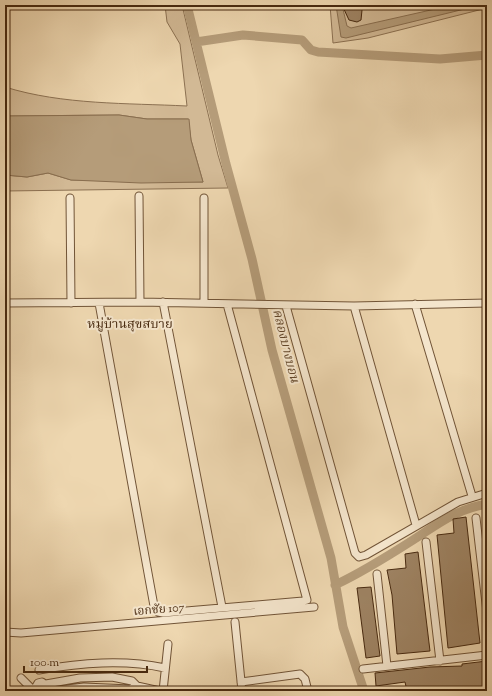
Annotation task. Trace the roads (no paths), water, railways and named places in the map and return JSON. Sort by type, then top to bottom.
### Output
[{"type":"street","points":[[139,196],[140,302]]},
{"type":"street","points":[[70,198],[71,303]]},
{"type":"street","points":[[204,198],[204,303]]},
{"type":"street","points":[[163,302],[222,607]]},
{"type":"street","points":[[5,303],[163,302],[277,306],[487,303]]},
{"type":"street","points":[[99,303],[154,606],[158,612],[163,613],[222,607],[303,602],[307,600],[227,304]]},
{"type":"street","points":[[415,304],[472,496]]},
{"type":"street","points":[[286,306],[355,553],[359,557],[366,555],[458,502],[472,496],[487,493]]},
{"type":"street","points":[[354,306],[416,525]]},
{"type":"street","points":[[476,518],[487,612]]},
{"type":"street","points":[[426,542],[440,661]]},
{"type":"street","points":[[377,574],[387,666]]},
{"type":"street","name":"เอกชัย 107","points":[[5,632],[21,633],[314,607]]},
{"type":"street","points":[[235,622],[242,691]]},
{"type":"street","points":[[46,684],[50,691],[132,687],[162,691],[168,644]]},
{"type":"street","points":[[363,669],[487,655]]},
{"type":"street","points":[[39,670],[74,664],[110,662],[165,668]]},
{"type":"street","points":[[241,682],[300,674],[306,679],[308,691]]},
{"type":"street","points":[[21,678],[34,691],[38,683],[46,684],[61,680],[84,678],[112,677],[132,687]]},
{"type":"street","points":[[84,678],[84,689]]},
{"type":"waterway","name":"คลองบางบอน","points":[[187,5],[226,164],[252,259],[272,350],[331,558],[343,627],[364,691]]},
{"type":"waterway","points":[[196,42],[243,35],[302,40],[311,50],[318,52],[440,59],[487,55]]},
{"type":"waterway","points":[[335,585],[375,564],[457,513],[466,509],[487,504]]},
{"type":"district","name":"หมู่บ้านสุขสบาย","points":[[130,325]]}]
